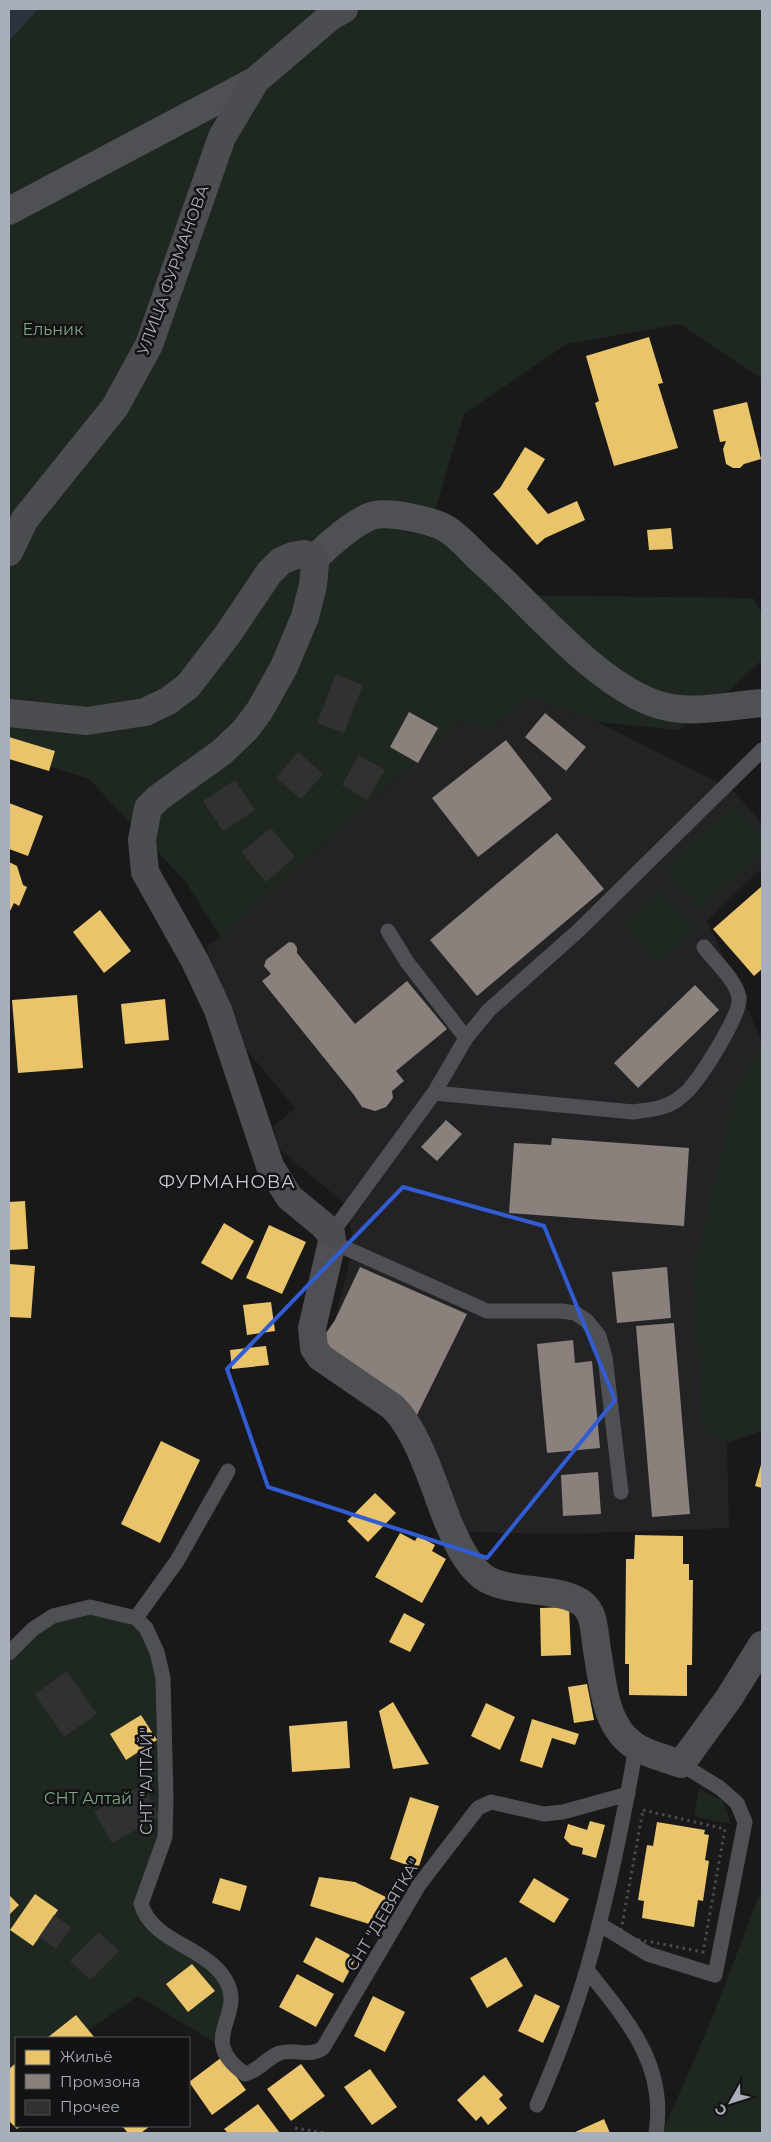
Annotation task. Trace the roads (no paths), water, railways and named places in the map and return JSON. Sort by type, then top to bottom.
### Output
[{"type":"street","name":"УЛИЦА ФУРМАНОВА","points":[[9,211],[256,80],[330,17],[344,9]]},
{"type":"street","name":"УЛИЦА ФУРМАНОВА","points":[[9,552],[25,519],[115,406],[149,345],[222,137],[256,80]]},
{"type":"street","points":[[314,559],[347,530],[375,515],[413,517],[446,529],[610,680],[654,703],[684,710],[762,703]]},
{"type":"street","points":[[9,713],[87,721],[145,712],[168,701],[188,686],[228,634],[268,573],[281,561],[293,556],[304,554],[312,556],[315,564],[313,586],[306,617],[284,667],[260,710],[245,730],[222,752],[158,798],[148,808],[142,840],[145,872],[195,961],[218,1010],[270,1166],[290,1197],[323,1225],[332,1238],[312,1328],[314,1348],[320,1357],[393,1407],[402,1416],[415,1440],[467,1562],[483,1577],[499,1584],[517,1589],[570,1596],[580,1600],[591,1613],[607,1706],[625,1738],[636,1747],[681,1764],[729,1698],[762,1645]]},
{"type":"lane","points":[[621,1492],[605,1357],[598,1336],[587,1321],[575,1313],[561,1311],[486,1311],[332,1238],[434,1094],[466,1038],[489,1010],[578,931],[762,750]]},
{"type":"lane","points":[[388,932],[407,962],[466,1038]]},
{"type":"lane","points":[[434,1094],[633,1112],[655,1109],[675,1101],[691,1088],[734,1020],[740,1004],[734,985],[704,948]]},
{"type":"lane","points":[[9,1652],[33,1629],[52,1616],[90,1607],[136,1618],[176,1561],[228,1471]]},
{"type":"lane","name":"СНТ \"АЛТАЙ\"","points":[[136,1618],[146,1628],[157,1652],[163,1678],[166,1798],[165,1837],[141,1904],[144,1912],[164,1934],[205,1957],[218,1968],[227,1981],[231,2002],[222,2035],[222,2048]]},
{"type":"lane","points":[[538,2105],[556,2061],[587,1970],[611,1879],[636,1747]]},
{"type":"lane","points":[[599,1924],[648,1954],[715,1975],[745,1822],[737,1803],[720,1788],[681,1764]]},
{"type":"lane","name":"СНТ \"ДЕВЯТКА\"","points":[[222,2048],[225,2055],[245,2074],[253,2072],[278,2053],[312,2053],[323,2048],[418,1885],[483,1804],[491,1802],[504,1804],[527,1812],[544,1814],[563,1812],[628,1794]]},
{"type":"lane","points":[[587,1970],[622,2015],[640,2044],[657,2086],[660,2112],[656,2133]]},
{"type":"district","name":"ФУРМАНОВА","points":[[227,1182]]},
{"type":"park label","name":"Ельник","points":[[53,329]]},
{"type":"park label","name":"СНТ Алтай","points":[[88,1798]]}]
